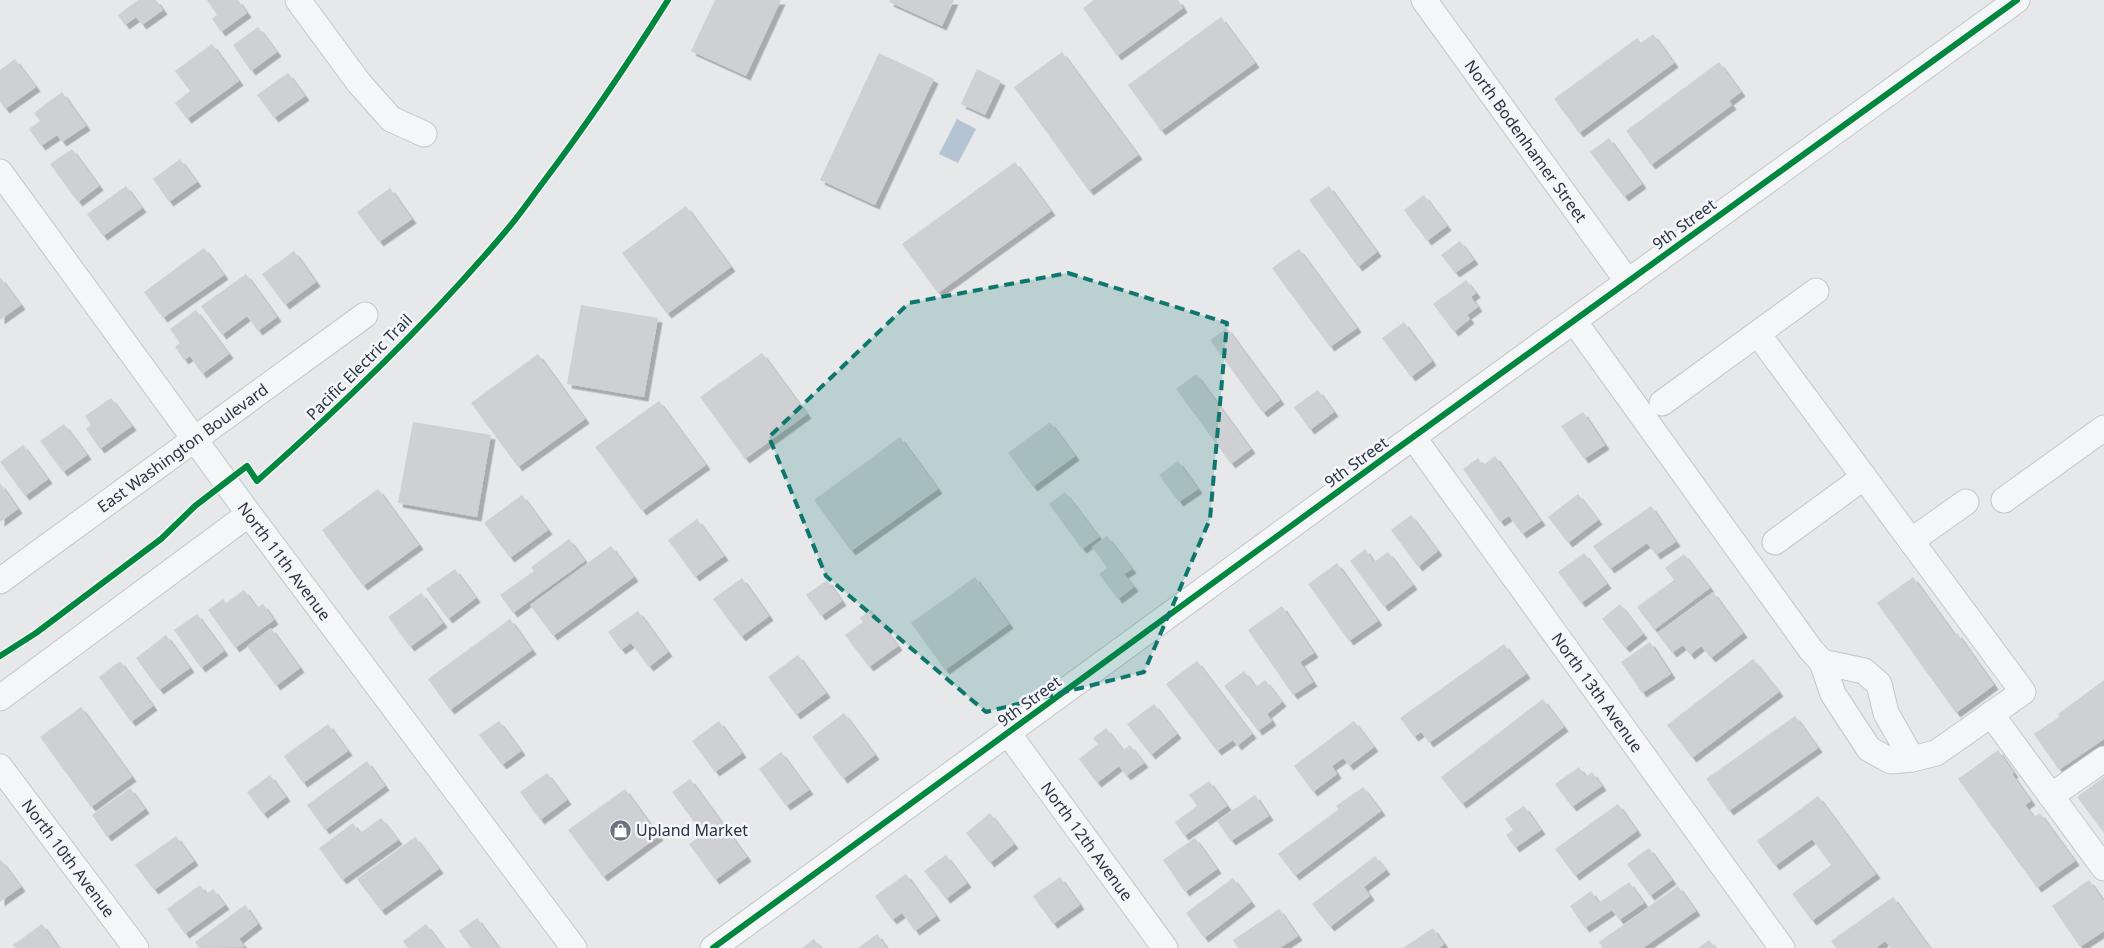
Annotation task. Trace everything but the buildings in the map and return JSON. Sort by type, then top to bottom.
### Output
[{"type":"street","points":[[298,0],[359,83],[391,119],[424,134]]},
{"type":"street","name":"North Bodenhamer Street","points":[[1424,0],[1628,282]]},
{"type":"street","name":"9th Street","points":[[713,948],[1413,437],[2017,0]]},
{"type":"street","name":"North 11th Avenue","points":[[0,172],[249,514],[574,948]]},
{"type":"street","points":[[1662,403],[1816,291]]},
{"type":"street","name":"East Washington Boulevard","points":[[0,581],[365,315]]},
{"type":"street","points":[[1574,321],[1810,650],[1822,662],[1833,694],[1869,749],[1891,761],[1912,759],[1936,753],[2023,692],[1758,334]]},
{"type":"street","points":[[2004,500],[2104,428]]},
{"type":"street","name":"North 13th Avenue","points":[[1413,437],[1782,948]]},
{"type":"street","points":[[1775,542],[1864,477]]},
{"type":"street","points":[[1911,541],[1966,502]]},
{"type":"street","points":[[0,698],[249,514]]},
{"type":"street","points":[[1822,662],[1864,671],[1879,684],[1886,712],[1912,759]]},
{"type":"street","points":[[1853,726],[1886,712]]},
{"type":"street","points":[[1991,714],[2104,868]]},
{"type":"street","name":"North 12th Avenue","points":[[1008,733],[1165,948]]},
{"type":"street","points":[[2051,796],[2104,759]]},
{"type":"street","name":"North 10th Avenue","points":[[0,767],[136,948]]},
{"type":"highlighted area","points":[[1068,273],[1227,323],[1210,519],[1144,672],[986,712],[826,576],[769,437],[909,303]]},
{"type":"water","points":[[957,119],[976,129],[958,163],[939,154]]},
{"type":"cycle path","name":"Pacific Electric Trail","points":[[0,656],[36,633],[161,539],[195,506],[247,466],[257,481],[386,361],[447,298],[515,220],[592,115],[668,0]]},
{"type":"cycle path","points":[[713,948],[1391,453],[2017,0]]},
{"type":"place","name":"Upland Market","points":[[620,830]]}]
